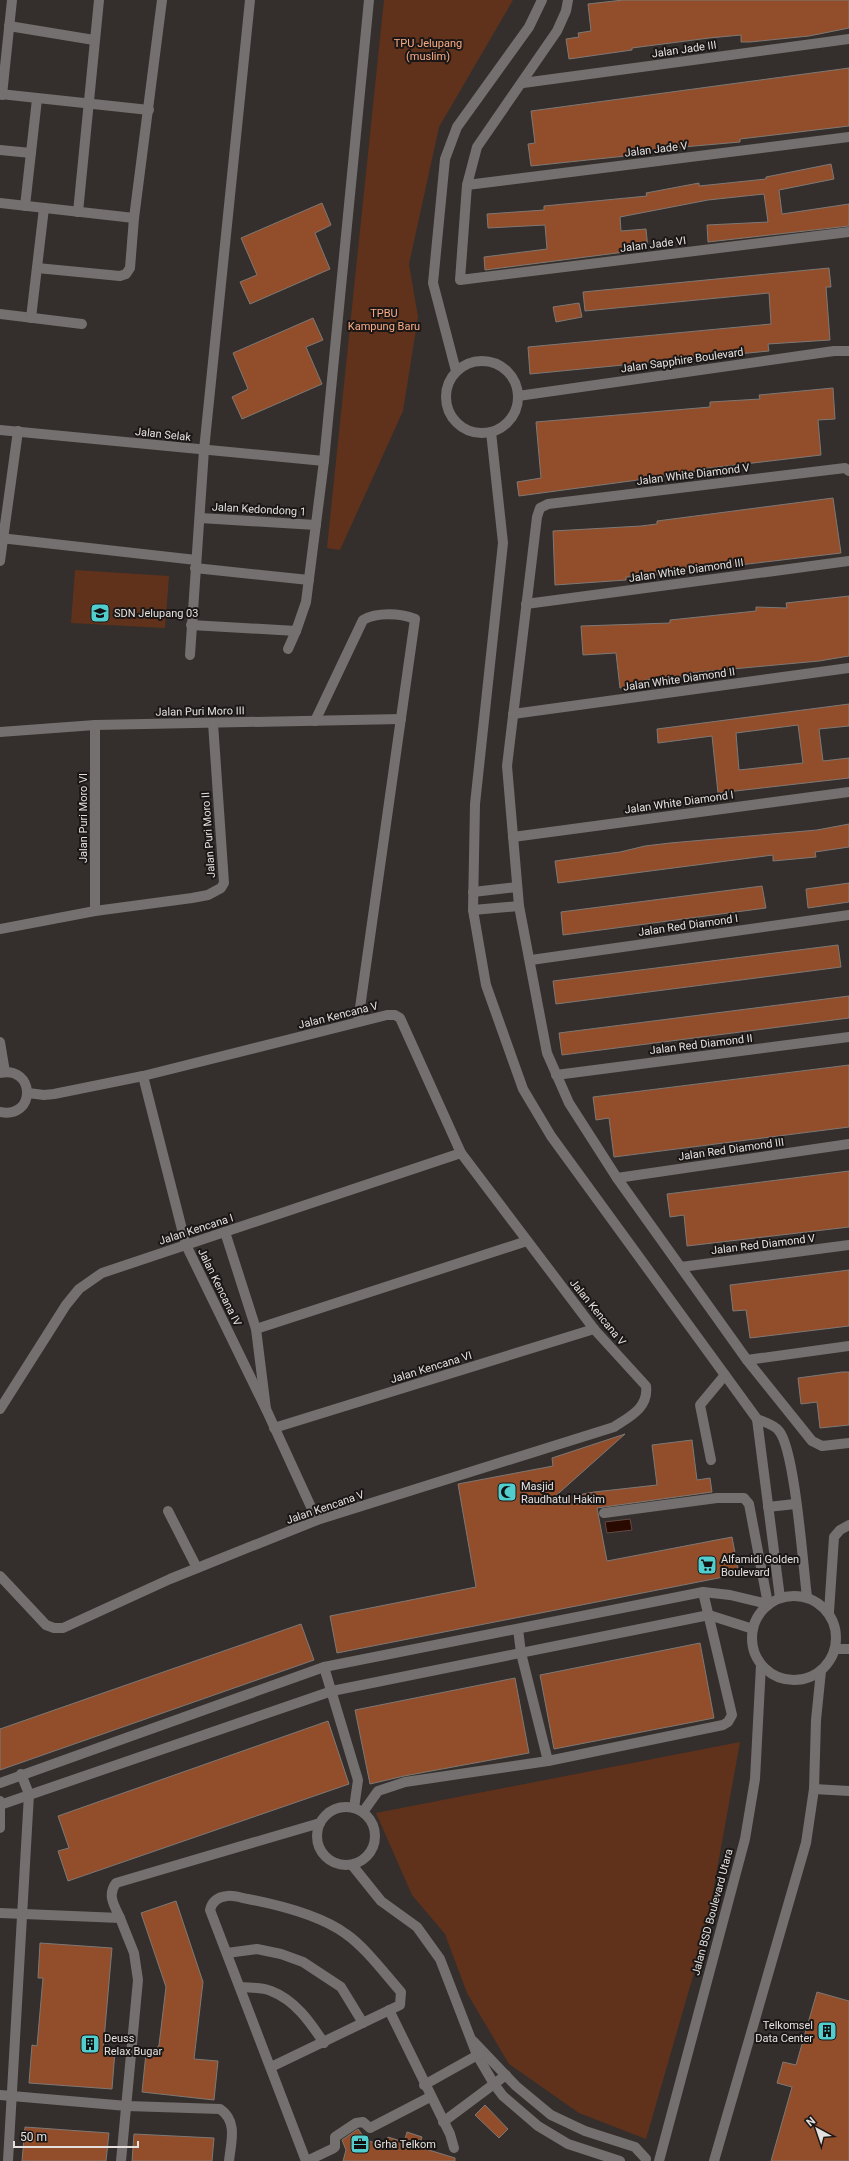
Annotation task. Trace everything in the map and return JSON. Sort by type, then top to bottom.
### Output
[{"type":"street","points":[[12,0],[1,95],[149,110]]},
{"type":"street","points":[[78,212],[99,0]]},
{"type":"street","points":[[37,268],[120,276],[126,274],[130,268],[134,218],[162,0]]},
{"type":"street","points":[[190,655],[204,450],[250,0]]},
{"type":"street","points":[[288,649],[306,602],[316,525],[324,461],[370,0]]},
{"type":"street","points":[[456,371],[433,283],[445,159],[457,127],[529,27],[542,0]]},
{"type":"street","points":[[467,185],[477,147],[557,31],[566,11],[568,0]]},
{"type":"street","points":[[9,26],[94,40]]},
{"type":"street","name":"Jalan Jade III","points":[[522,83],[849,39]]},
{"type":"street","points":[[25,206],[37,99]]},
{"type":"street","name":"Jalan Jade V","points":[[467,185],[849,137]]},
{"type":"street","points":[[0,150],[31,153]]},
{"type":"street","name":"Jalan Jade VI","points":[[467,185],[460,280],[849,232]]},
{"type":"street","points":[[0,203],[134,218]]},
{"type":"street","points":[[31,318],[44,208]]},
{"type":"street","points":[[0,314],[82,324]]},
{"type":"street","name":"Jalan Sapphire Boulevard","points":[[518,396],[834,350],[849,351]]},
{"type":"street","points":[[478,361],[490,361],[501,366],[510,374],[516,384],[518,396],[517,408],[511,419],[502,427],[491,432],[479,433],[468,431],[458,424],[450,415],[446,404],[446,392],[449,380],[456,371],[466,364],[478,361]]},
{"type":"street","name":"Jalan Selak","points":[[0,430],[324,461]]},
{"type":"street","points":[[0,560],[1,539],[18,431]]},
{"type":"street","points":[[491,432],[503,543],[475,804],[473,892],[473,910],[486,985],[523,1089],[551,1136],[757,1419],[777,1429],[781,1433],[789,1455],[807,1597]]},
{"type":"street","name":"Jalan White Diamond V","points":[[526,604],[537,517],[540,508],[548,504],[845,468],[849,471]]},
{"type":"street","name":"Jalan Kedondong 1","points":[[200,518],[316,525]]},
{"type":"street","points":[[1,539],[309,580]]},
{"type":"street","name":"Jalan White Diamond III","points":[[526,604],[849,560]]},
{"type":"street","points":[[526,604],[507,766],[519,906],[531,960],[547,1053],[569,1103],[617,1178],[747,1360],[812,1441],[822,1446],[849,1443]]},
{"type":"street","points":[[315,721],[363,620],[369,617],[381,615],[408,616],[415,620],[358,1022]]},
{"type":"street","points":[[191,625],[296,631]]},
{"type":"street","name":"Jalan White Diamond II","points":[[512,714],[849,668]]},
{"type":"street","name":"Jalan Puri Moro III","points":[[0,732],[95,725],[401,719]]},
{"type":"street","name":"Jalan Puri Moro II","points":[[0,929],[95,911],[192,898],[208,895],[221,888],[224,882],[213,723]]},
{"type":"street","name":"Jalan Puri Moro VI","points":[[95,725],[95,911]]},
{"type":"street","name":"Jalan White Diamond I","points":[[513,837],[849,792]]},
{"type":"street","points":[[473,892],[517,887]]},
{"type":"street","points":[[473,910],[519,906]]},
{"type":"street","name":"Jalan Red Diamond I","points":[[531,960],[849,915]]},
{"type":"street","name":"Jalan Kencana V","points":[[0,1576],[46,1625],[54,1628],[64,1628],[197,1568],[317,1520],[614,1428],[635,1413],[646,1402],[647,1395],[646,1386],[594,1329],[460,1153],[400,1018],[395,1015],[387,1015],[358,1022],[143,1076],[27,1097]]},
{"type":"street","name":"Jalan Red Diamond II","points":[[556,1075],[849,1037]]},
{"type":"street","points":[[0,1042],[2,1073],[14,1073],[21,1077],[26,1084],[27,1097],[18,1110],[9,1114],[0,1112]]},
{"type":"street","name":"Jalan Kencana IV","points":[[143,1076],[186,1245],[266,1409],[317,1520]]},
{"type":"street","name":"Jalan Red Diamond III","points":[[617,1178],[849,1144]]},
{"type":"street","name":"Jalan Kencana I","points":[[0,1410],[66,1304],[79,1289],[102,1273],[460,1153]]},
{"type":"street","name":"Jalan Kencana IV","points":[[225,1232],[256,1329],[266,1409]]},
{"type":"street","points":[[256,1329],[527,1241]]},
{"type":"street","name":"Jalan Red Diamond V","points":[[681,1267],[849,1245]]},
{"type":"street","name":"Jalan Kencana VI","points":[[274,1428],[594,1329]]},
{"type":"street","points":[[747,1360],[849,1346]]},
{"type":"street","points":[[711,1460],[700,1405],[725,1375]]},
{"type":"street","points":[[757,1419],[780,1598]]},
{"type":"street","points":[[604,1513],[717,1498],[744,1498],[749,1504],[768,1604]]},
{"type":"street","points":[[768,1507],[795,1504]]},
{"type":"street","points":[[168,1511],[197,1568]]},
{"type":"street","points":[[829,1612],[834,1536],[840,1530],[849,1525]]},
{"type":"street","points":[[0,1782],[324,1667],[703,1592],[730,1595],[768,1604]]},
{"type":"street","points":[[358,1810],[378,1791],[405,1782],[548,1761],[723,1725],[728,1722],[732,1715],[703,1592]]},
{"type":"street","points":[[793,1595],[807,1597],[819,1603],[829,1612],[835,1623],[837,1636],[835,1649],[830,1661],[821,1671],[810,1678],[797,1680],[783,1679],[771,1674],[761,1665],[752,1645],[753,1629],[760,1612],[768,1604],[780,1598],[793,1595]]},
{"type":"street","points":[[0,1828],[0,1804],[332,1691],[709,1615],[753,1629]]},
{"type":"street","points":[[518,1629],[521,1653],[548,1761]]},
{"type":"street","points":[[835,1649],[849,1649]]},
{"type":"street","name":"Jalan BSD Boulevard Utara","points":[[650,2160],[745,1839],[755,1779],[761,1665]]},
{"type":"street","points":[[324,1667],[358,1783],[358,1810]]},
{"type":"street","points":[[714,2161],[806,1843],[814,1789],[816,1720],[821,1671]]},
{"type":"street","points":[[8,2161],[13,2096],[29,1794],[21,1774]]},
{"type":"street","points":[[814,1789],[849,1791]]},
{"type":"street","points":[[344,1807],[358,1810],[370,1819],[374,1828],[375,1837],[369,1855],[362,1861],[352,1865],[334,1863],[321,1850],[318,1841],[320,1823],[326,1815],[335,1810],[344,1807]]},
{"type":"street","points":[[121,2161],[138,1980],[134,1953],[110,1896],[111,1889],[116,1883],[320,1823]]},
{"type":"street","points":[[352,1865],[381,1901],[417,1927],[440,1959],[471,2039],[481,2053],[494,2084],[503,2096],[532,2121],[568,2144],[620,2161]]},
{"type":"street","points":[[271,2067],[400,2005],[401,1992],[380,1968],[346,1934],[314,1918],[279,1905],[229,1896],[217,1899],[212,1904],[210,1910],[307,2161],[332,2149],[334,2146],[335,2137],[356,2123],[363,2122],[370,2128],[430,2097]]},
{"type":"street","points":[[0,1912],[120,1918]]},
{"type":"street","points":[[227,1953],[257,1949],[282,1954],[303,1962],[341,1987],[364,2023]]},
{"type":"street","points":[[240,1987],[270,1990],[291,2002],[308,2019],[324,2042]]},
{"type":"street","points":[[389,2010],[454,2148]]},
{"type":"street","points":[[481,2053],[516,2086],[551,2115],[586,2131],[635,2147],[650,2160]]},
{"type":"street","points":[[424,2085],[481,2053]]},
{"type":"street","points":[[443,2122],[506,2075]]},
{"type":"street","points":[[0,2095],[126,2106],[220,2109],[228,2114],[232,2124],[229,2161]]},
{"type":"green space","name":"TPBU Kampung Baru","points":[[384,0],[513,0],[439,127],[409,264],[418,317],[403,411],[340,550],[327,548]]},
{"type":"green space","points":[[75,570],[169,576],[165,628],[71,623]]},
{"type":"green space","points":[[740,1742],[706,1931],[646,2139],[579,2113],[509,2064],[467,1993],[445,1934],[412,1895],[376,1813]]},
{"type":"shaded area","points":[[630,1519],[632,1530],[607,1533],[605,1522]]},
{"type":"building","points":[[623,0],[849,0],[849,28],[809,36],[750,42],[741,42],[741,35],[709,38],[632,48],[632,50],[569,59],[566,39],[579,37],[578,33],[591,31],[588,4]]},
{"type":"building","points":[[849,68],[849,126],[740,139],[740,142],[649,150],[649,153],[635,153],[635,155],[531,166],[528,144],[535,143],[531,111]]},
{"type":"building","points":[[831,164],[834,179],[779,190],[782,214],[849,204],[849,226],[708,242],[707,225],[768,222],[764,194],[708,200],[620,217],[621,231],[646,229],[648,249],[485,270],[484,257],[547,249],[545,225],[488,228],[487,214],[544,210],[544,206],[647,196],[646,193],[699,183],[699,186],[766,179],[766,177]]},
{"type":"building","points":[[322,203],[331,225],[315,233],[330,269],[250,304],[240,282],[257,275],[241,238]]},
{"type":"building","points":[[829,268],[831,287],[826,287],[830,340],[768,344],[769,351],[530,374],[528,347],[771,324],[769,293],[585,311],[583,292]]},
{"type":"building","points":[[579,303],[582,317],[556,322],[553,307]]},
{"type":"building","points":[[313,318],[323,340],[306,347],[322,384],[242,419],[232,397],[248,389],[233,353]]},
{"type":"building","points":[[833,388],[835,419],[818,420],[821,455],[702,469],[703,471],[675,473],[675,475],[519,496],[517,482],[541,478],[536,422],[710,407],[710,402],[760,399],[759,395]]},
{"type":"building","points":[[833,498],[841,553],[655,575],[626,577],[626,580],[555,585],[553,531],[641,526],[657,524],[657,521]]},
{"type":"building","points":[[849,596],[849,656],[819,661],[689,673],[690,677],[645,680],[646,685],[620,688],[616,653],[583,655],[581,626],[670,623],[670,620],[756,611],[756,607],[787,608],[786,603]]},
{"type":"building","points":[[849,704],[849,726],[819,729],[823,761],[849,758],[849,778],[718,793],[712,736],[658,743],[657,729]],"holes":[[[798,725],[803,763],[739,770],[736,733]]]},
{"type":"building","points":[[849,824],[849,847],[815,852],[816,857],[773,861],[773,855],[558,883],[555,861],[620,852],[645,846],[817,830]]},
{"type":"building","points":[[849,883],[849,902],[808,908],[806,889]]},
{"type":"building","points":[[762,886],[766,908],[563,935],[561,912]]},
{"type":"building","points":[[838,945],[841,967],[556,1004],[553,981]]},
{"type":"building","points":[[849,996],[849,1018],[562,1055],[559,1033]]},
{"type":"building","points":[[849,1065],[849,1127],[614,1157],[609,1118],[596,1120],[593,1097]]},
{"type":"building","points":[[849,1171],[849,1227],[687,1246],[684,1215],[670,1217],[667,1194]]},
{"type":"building","points":[[849,1270],[849,1326],[750,1338],[746,1310],[733,1311],[730,1285]]},
{"type":"building","points":[[849,1372],[849,1425],[820,1428],[817,1402],[801,1404],[798,1378]]},
{"type":"building","points":[[625,1434],[551,1500],[594,1492],[657,1485],[652,1445],[692,1440],[697,1480],[710,1478],[712,1492],[597,1508],[607,1561],[732,1537],[739,1574],[337,1653],[330,1616],[476,1587],[458,1484],[553,1466],[552,1458]]},
{"type":"building","points":[[301,1624],[314,1660],[0,1770],[0,1729]]},
{"type":"building","points":[[700,1643],[714,1718],[554,1749],[540,1675]]},
{"type":"building","points":[[515,1678],[529,1753],[404,1776],[370,1784],[355,1710]]},
{"type":"building","points":[[328,1721],[349,1784],[68,1881],[58,1851],[69,1848],[58,1816]]},
{"type":"building","points":[[176,1901],[203,1982],[194,2059],[218,2061],[214,2100],[142,2092],[146,2053],[154,2054],[159,2045],[166,1987],[141,1913]]},
{"type":"building","points":[[40,1943],[112,1948],[103,2051],[115,2051],[112,2089],[29,2083],[32,2045],[37,2046],[43,1978],[38,1978]]},
{"type":"building","points":[[817,1992],[849,2001],[849,2161],[771,2161],[792,2087],[777,2083],[783,2062],[796,2065]]},
{"type":"building","points":[[485,2105],[508,2129],[499,2138],[475,2115]]},
{"type":"building","points":[[25,2127],[109,2133],[106,2161],[22,2161]]},
{"type":"building","name":"Grha Telkom","points":[[358,2129],[366,2140],[385,2146],[388,2137],[404,2142],[407,2132],[422,2137],[419,2147],[455,2158],[455,2161],[343,2161],[346,2150],[342,2140]]},
{"type":"building","points":[[134,2134],[214,2138],[212,2161],[132,2161]]},
{"type":"place","name":"SDN Jelupang 03","points":[[100,613]]},
{"type":"place","name":"Masjid Raudhatul Hakim","points":[[507,1492]]},
{"type":"place","name":"Alfamidi Golden Boulevard","points":[[707,1565]]},
{"type":"place","name":"Telkomsel Data Center","points":[[827,2031]]},
{"type":"place","name":"Deuss Relax Bugar","points":[[90,2044]]},
{"type":"place","name":"Grha Telkom","points":[[360,2144]]},
{"type":"park label","name":"TPU Jelupang (muslim)","points":[[428,49]]}]
